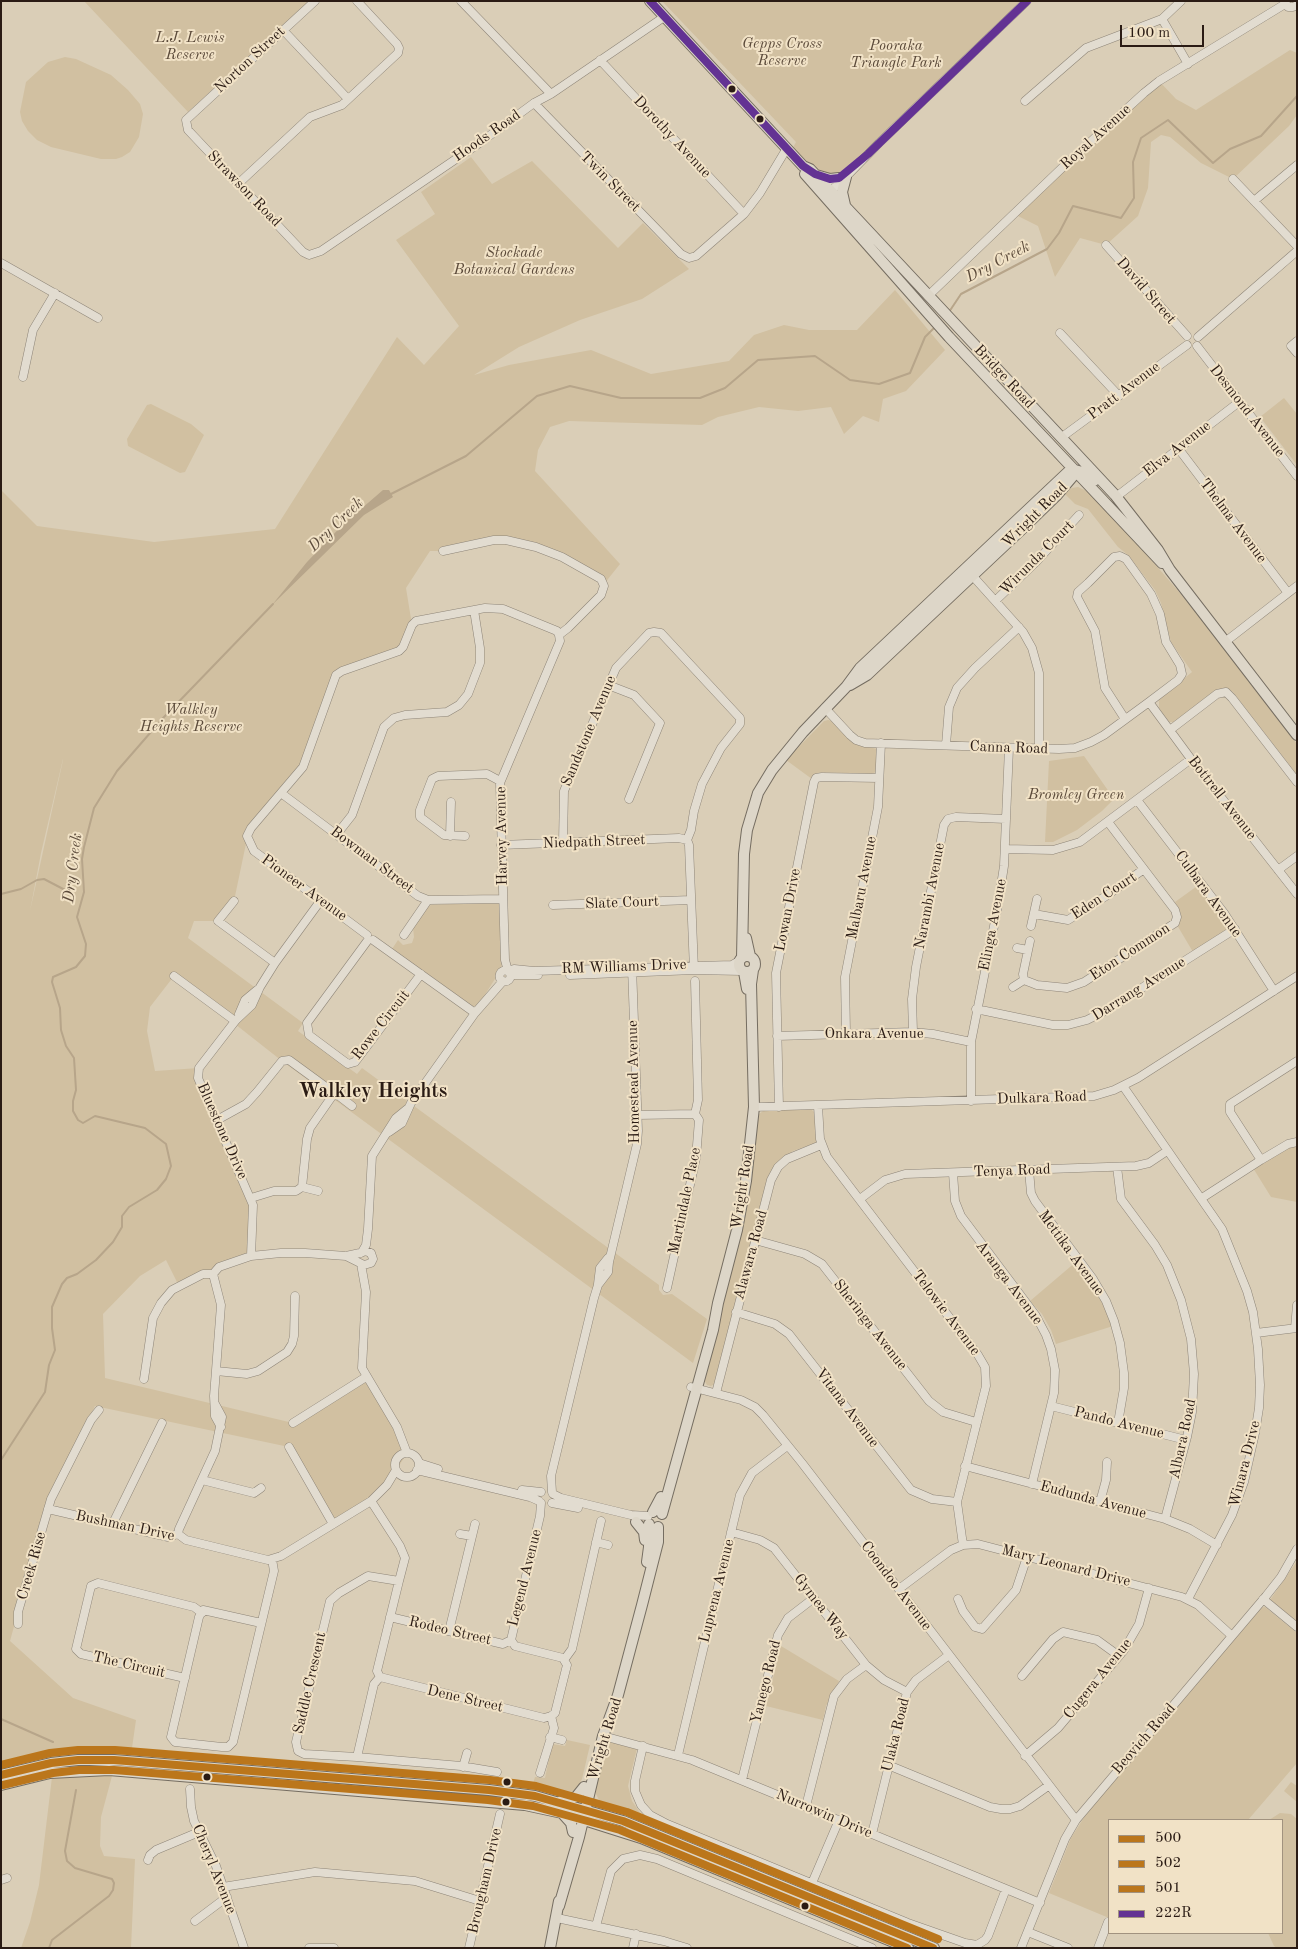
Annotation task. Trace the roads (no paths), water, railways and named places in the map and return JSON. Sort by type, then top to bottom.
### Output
[{"type":"main road","points":[[650,1],[803,166],[815,174],[830,179],[843,177],[842,194],[845,206]]},
{"type":"main road","points":[[803,166],[806,174],[827,193]]},
{"type":"main road","points":[[815,174],[827,193]]},
{"type":"main road","name":"Bridge Road","points":[[827,193],[845,206],[902,276],[920,304],[938,324],[1153,555],[1170,570]]},
{"type":"main road","name":"Bridge Road","points":[[827,193],[902,276],[928,296],[1062,437],[1116,497],[1297,735]]},
{"type":"main road","points":[[920,304],[928,296]]},
{"type":"main road","points":[[1015,407],[1024,398]]},
{"type":"main road","points":[[1054,430],[1059,441],[1073,458],[1075,470],[1089,476],[1138,524]]},
{"type":"main road","points":[[1058,452],[1059,469],[1055,490],[1074,485],[1093,490]]},
{"type":"main road","name":"Wright Road","points":[[640,1609],[643,1576],[653,1520],[694,1387],[704,1365],[743,1202],[750,1159],[754,1107],[752,1052],[746,1015],[747,986],[745,965],[749,907],[746,848],[751,814],[764,782],[779,760],[825,708],[846,688],[860,668],[969,572],[1072,476],[1075,470]]},
{"type":"main road","name":"Wright Road","points":[[587,1788],[620,1687],[658,1542],[653,1520]]},
{"type":"main road","points":[[636,1522],[644,1532],[645,1537],[643,1576]]},
{"type":"main road","name":"Wright Road","points":[[550,1948],[557,1918],[559,1897],[576,1835],[599,1730],[605,1714],[620,1687]]},
{"type":"main road","points":[[1,1774],[51,1763],[78,1760],[114,1760],[489,1790],[535,1796],[559,1802],[608,1827],[641,1838],[908,1948]]},
{"type":"main road","points":[[1,1785],[50,1773],[109,1770],[494,1801],[562,1813],[604,1814],[666,1837],[934,1948]]},
{"type":"main road","points":[[559,1802],[576,1797],[587,1788],[594,1802],[604,1814]]},
{"type":"main road","points":[[562,1813],[576,1835],[591,1827],[608,1827]]},
{"type":"street","name":"Norton Street","points":[[186,120],[315,1]]},
{"type":"street","points":[[239,183],[310,117],[336,108],[398,53],[399,48],[357,1]]},
{"type":"street","points":[[461,1],[551,94]]},
{"type":"street","points":[[827,193],[835,188],[843,177],[1027,1]]},
{"type":"street","points":[[1025,101],[1086,48],[1162,19],[1181,1]]},
{"type":"street","points":[[1284,3],[1290,7],[1296,6]]},
{"type":"street","name":"Royal Avenue","points":[[928,296],[1064,166],[1144,93],[1159,81],[1284,3]]},
{"type":"street","name":"Hoods Road","points":[[309,255],[321,251],[481,142],[534,103],[551,94],[664,17]]},
{"type":"street","points":[[1162,19],[1188,64]]},
{"type":"street","points":[[283,30],[348,99]]},
{"type":"street","name":"Dorothy Avenue","points":[[600,60],[744,214]]},
{"type":"street","name":"Twin Street","points":[[534,103],[681,254],[689,258],[696,256],[744,214]]},
{"type":"street","name":"Strawson Road","points":[[186,120],[188,130],[303,252],[309,255]]},
{"type":"street","points":[[744,214],[760,193],[787,148]]},
{"type":"street","points":[[1254,201],[1297,165]]},
{"type":"street","points":[[1232,179],[1297,246]]},
{"type":"street","name":"David Street","points":[[1106,245],[1187,336]]},
{"type":"street","points":[[1197,342],[1193,334],[1187,336],[1185,341],[1192,348],[1297,251]]},
{"type":"street","points":[[1,263],[98,318]]},
{"type":"street","points":[[23,377],[32,330],[55,293]]},
{"type":"street","points":[[1060,333],[1119,396]]},
{"type":"street","points":[[1297,341],[1292,346],[1297,353]]},
{"type":"street","name":"Desmond Avenue","points":[[1197,342],[1239,402],[1297,476]]},
{"type":"street","name":"Pratt Avenue","points":[[1062,437],[1187,345]]},
{"type":"street","name":"Elva Avenue","points":[[1116,497],[1239,402]]},
{"type":"street","name":"Thelma Avenue","points":[[1178,448],[1288,593]]},
{"type":"street","name":"Wirunda Court","points":[[995,601],[1036,562],[1079,515]]},
{"type":"street","points":[[281,793],[303,767],[338,673],[399,651],[403,647],[412,625],[416,621],[489,607],[503,609],[557,631],[559,635],[601,594],[604,586],[601,580],[562,557],[536,547],[506,540],[494,540],[443,551]]},
{"type":"street","name":"Canna Road","points":[[825,708],[856,740],[865,743],[1067,749],[1082,746],[1097,739],[1149,702],[1178,680],[1182,674],[1180,665],[1169,648],[1160,614],[1151,594],[1126,559],[1120,556],[1114,557],[1081,590],[1077,597],[1095,631],[1105,688],[1125,719]]},
{"type":"street","points":[[969,572],[1026,635],[1032,648],[1039,673],[1040,749]]},
{"type":"street","points":[[1226,642],[1297,586]]},
{"type":"street","points":[[338,834],[352,815],[384,727],[394,718],[405,715],[447,712],[459,705],[468,694],[480,663],[480,648],[474,610]]},
{"type":"street","points":[[946,745],[949,707],[956,688],[974,668],[1019,627]]},
{"type":"street","name":"Sandstone Avenue","points":[[563,843],[564,791],[608,685],[616,668],[649,634],[654,632],[661,633],[740,718],[740,724],[721,748],[702,784],[687,840]]},
{"type":"street","name":"Harvey Avenue","points":[[505,974],[500,780],[560,640],[559,635]]},
{"type":"street","points":[[608,685],[634,695],[660,723],[629,799]]},
{"type":"street","points":[[1170,730],[1217,694],[1226,692],[1297,782]]},
{"type":"street","name":"Bottrell Avenue","points":[[1149,702],[1191,759],[1297,894]]},
{"type":"street","name":"Malbaru Avenue","points":[[846,1033],[846,968],[875,824],[881,744]]},
{"type":"street","name":"Elinga Avenue","points":[[971,1101],[970,1042],[1000,892],[1005,849],[1010,748]]},
{"type":"street","points":[[1005,849],[1041,851],[1064,848],[1084,840],[1191,759]]},
{"type":"street","points":[[465,836],[444,835],[420,817],[420,810],[432,779],[438,776],[486,774],[500,780]]},
{"type":"street","name":"Lowan Drive","points":[[779,1107],[776,966],[814,782],[816,778],[822,777],[879,778]]},
{"type":"street","name":"Bowman Street","points":[[281,793],[418,896],[428,900],[502,899]]},
{"type":"street","name":"Pioneer Avenue","points":[[281,793],[251,828],[247,836],[254,851],[475,1014]]},
{"type":"street","name":"Culbara Avenue","points":[[1137,800],[1235,929],[1274,991]]},
{"type":"street","points":[[450,836],[451,802]]},
{"type":"street","name":"Narambi Avenue","points":[[913,1032],[912,999],[916,967],[944,825],[948,819],[956,817],[1006,819]]},
{"type":"street","name":"Eton Common","points":[[1024,980],[1031,984],[1055,988],[1075,986],[1174,925],[1177,919],[1177,912],[1108,822]]},
{"type":"street","name":"Niedpath Street","points":[[501,845],[679,838],[687,840]]},
{"type":"street","points":[[687,840],[690,845],[694,968]]},
{"type":"street","points":[[1278,870],[1297,856]]},
{"type":"street","name":"Eden Court","points":[[1034,914],[1068,920],[1144,869]]},
{"type":"street","points":[[1031,926],[1037,899]]},
{"type":"street","points":[[234,900],[218,921],[275,963]]},
{"type":"street","name":"Bluestone Drive","points":[[251,1256],[253,1205],[198,1078],[199,1068],[236,1019],[252,1005],[260,987],[275,963],[321,900]]},
{"type":"street","points":[[404,935],[428,900]]},
{"type":"street","name":"Slate Court","points":[[552,905],[691,900]]},
{"type":"street","name":"Darrang Avenue","points":[[976,1009],[1053,1025],[1068,1025],[1087,1020],[1107,1010],[1235,929]]},
{"type":"street","name":"Rowe Circuit","points":[[370,938],[307,1023],[309,1036],[348,1064],[355,1062],[421,974]]},
{"type":"street","points":[[1013,987],[1024,980],[1022,974],[1030,941]]},
{"type":"street","points":[[1018,948],[1028,950]]},
{"type":"street","name":"RM Williams Drive","points":[[505,974],[745,965]]},
{"type":"street","name":"Homestead Avenue","points":[[548,1492],[598,1285],[600,1268],[610,1254],[637,1144],[632,970]]},
{"type":"street","points":[[403,1454],[398,1431],[366,1377],[362,1365],[366,1292],[364,1258],[371,1240],[368,1230],[372,1156],[389,1132],[397,1116],[407,1109],[505,974]]},
{"type":"street","points":[[174,976],[236,1019]]},
{"type":"street","name":"Dulkara Road","points":[[754,1107],[1086,1097],[1107,1093],[1123,1086],[1297,976]]},
{"type":"street","name":"Martindale Place","points":[[667,1288],[696,1158],[699,1120],[695,1114],[698,1100],[695,981]]},
{"type":"street","points":[[695,994],[704,994]]},
{"type":"street","name":"Onkara Avenue","points":[[777,1036],[913,1032],[970,1042]]},
{"type":"street","points":[[217,1120],[246,1104],[282,1061],[289,1060],[330,1090],[333,1095],[339,1096],[352,1106]]},
{"type":"street","points":[[1261,1160],[1230,1112],[1230,1104],[1297,1060]]},
{"type":"street","name":"Winara Drive","points":[[1123,1086],[1222,1229],[1238,1264],[1251,1302],[1256,1333],[1260,1385],[1256,1433],[1238,1502],[1188,1599]]},
{"type":"street","points":[[302,1187],[308,1133],[333,1095]]},
{"type":"street","name":"Telowie Avenue","points":[[818,1106],[822,1145],[827,1157],[982,1362],[985,1370],[986,1383],[957,1502],[963,1545]]},
{"type":"street","points":[[637,1115],[695,1114]]},
{"type":"street","points":[[1202,1198],[1288,1144],[1297,1142]]},
{"type":"street","name":"Alawara Road","points":[[716,1393],[771,1180],[778,1167],[791,1157],[822,1145]]},
{"type":"street","name":"Tenya Road","points":[[860,1199],[885,1180],[900,1174],[1117,1167],[1145,1164],[1167,1151]]},
{"type":"street","name":"Albara Road","points":[[1117,1167],[1121,1199],[1164,1260],[1175,1282],[1187,1318],[1192,1348],[1194,1382],[1192,1412],[1165,1519]]},
{"type":"street","name":"Mettika Avenue","points":[[1030,1170],[1030,1186],[1035,1201],[1093,1279],[1106,1301],[1114,1321],[1120,1343],[1124,1373],[1124,1388],[1118,1423]]},
{"type":"street","name":"Aranga Avenue","points":[[953,1172],[955,1201],[961,1216],[1036,1316],[1051,1349],[1055,1370],[1051,1406],[1032,1484]]},
{"type":"street","points":[[251,1198],[274,1191],[296,1191],[302,1187],[318,1191]]},
{"type":"street","name":"Sheringa Avenue","points":[[754,1240],[804,1254],[822,1264],[929,1401],[943,1412],[976,1422]]},
{"type":"street","points":[[144,1379],[153,1318],[161,1303],[172,1290],[203,1274],[213,1274],[219,1267],[251,1256],[305,1253],[364,1258]]},
{"type":"street","points":[[178,1534],[215,1452],[220,1427],[215,1419],[214,1402],[221,1305],[213,1274]]},
{"type":"street","points":[[216,1371],[247,1374],[258,1371],[287,1352],[294,1336],[295,1296]]},
{"type":"street","points":[[1256,1333],[1296,1328],[1297,1305]]},
{"type":"street","name":"Vitana Avenue","points":[[736,1312],[775,1324],[789,1334],[911,1490],[932,1499],[957,1502]]},
{"type":"street","points":[[293,1423],[366,1377]]},
{"type":"street","name":"Coondoo Avenue","points":[[694,1387],[737,1398],[755,1407],[768,1421],[1076,1820]]},
{"type":"street","name":"Pando Avenue","points":[[1051,1406],[1186,1440]]},
{"type":"street","name":"Creek Rise","points":[[18,1624],[18,1612],[51,1499],[91,1420],[99,1410]]},
{"type":"street","points":[[113,1524],[162,1423]]},
{"type":"street","points":[[289,1446],[333,1524]]},
{"type":"street","name":"Luprena Avenue","points":[[678,1755],[740,1495],[748,1478],[756,1469],[787,1446]]},
{"type":"street","points":[[399,1473],[395,1461],[403,1454],[416,1456],[418,1467]]},
{"type":"street","points":[[1100,1502],[1106,1480],[1107,1462]]},
{"type":"street","name":"Eudunda Avenue","points":[[965,1466],[1165,1519],[1190,1529],[1217,1544]]},
{"type":"street","points":[[418,1467],[506,1486],[548,1492],[561,1498],[653,1520]]},
{"type":"street","points":[[418,1467],[545,1503],[636,1522],[653,1520]]},
{"type":"street","points":[[399,1473],[410,1476],[418,1467]]},
{"type":"street","points":[[261,1622],[211,1610],[203,1610],[199,1618],[171,1737],[175,1742],[228,1746],[233,1742],[274,1571],[272,1558],[280,1556],[371,1501],[399,1473]]},
{"type":"street","points":[[202,1480],[254,1493],[261,1488]]},
{"type":"street","points":[[545,1503],[554,1498],[548,1492]]},
{"type":"street","points":[[545,1503],[539,1496],[548,1492]]},
{"type":"street","points":[[371,1501],[400,1546],[405,1558],[377,1670],[380,1677],[374,1684],[357,1757],[497,1772]]},
{"type":"street","name":"Legend Avenue","points":[[511,1640],[540,1516],[545,1503]]},
{"type":"street","name":"Bushman Drive","points":[[48,1509],[168,1537],[178,1534],[186,1540],[258,1558],[272,1558]]},
{"type":"street","points":[[540,1773],[554,1728],[551,1716],[555,1713],[566,1665],[564,1660],[572,1649],[601,1521]]},
{"type":"street","points":[[449,1631],[475,1524]]},
{"type":"street","name":"Gymea Way","points":[[731,1532],[760,1540],[770,1545],[785,1560],[866,1665],[884,1680],[907,1692]]},
{"type":"street","points":[[460,1534],[472,1536]]},
{"type":"street","points":[[596,1542],[608,1545]]},
{"type":"street","points":[[898,1589],[947,1552],[963,1545]]},
{"type":"street","name":"Mary Leonard Drive","points":[[963,1545],[982,1545],[1188,1599],[1198,1605],[1232,1636]]},
{"type":"street","name":"Beovich Road","points":[[1022,1948],[1065,1839],[1076,1820],[1281,1577],[1297,1549]]},
{"type":"street","points":[[958,1599],[963,1611],[975,1627],[982,1629],[1016,1590],[1027,1557]]},
{"type":"street","name":"Saddle Crescent","points":[[357,1757],[304,1754],[298,1751],[296,1742],[327,1612],[330,1601],[368,1576],[399,1581]]},
{"type":"street","name":"The Circuit","points":[[185,1678],[81,1654],[76,1649],[91,1586],[98,1583],[194,1607],[202,1613]]},
{"type":"street","name":"Cugera Avenue","points":[[1026,1756],[1058,1728],[1119,1656],[1136,1630],[1149,1588]]},
{"type":"street","name":"Yanego Road","points":[[742,1780],[776,1640],[786,1621],[814,1598]]},
{"type":"street","points":[[1263,1599],[1297,1627]]},
{"type":"street","name":"Rodeo Street","points":[[390,1617],[503,1644],[511,1640],[515,1646],[563,1658],[564,1660]]},
{"type":"street","points":[[1022,1676],[1053,1640],[1063,1632],[1097,1640],[1119,1656]]},
{"type":"street","name":"Ulaka Road","points":[[872,1834],[907,1692],[916,1680],[949,1655]]},
{"type":"street","points":[[806,1806],[834,1696],[846,1679],[866,1665]]},
{"type":"street","name":"Dene Street","points":[[380,1677],[544,1718],[551,1716]]},
{"type":"street","name":"Nurrowin Drive","points":[[603,1736],[678,1755],[1040,1903]]},
{"type":"street","points":[[550,1737],[562,1740]]},
{"type":"street","points":[[643,1746],[637,1772],[636,1791],[641,1805],[650,1815],[666,1824],[916,1926],[974,1946],[980,1944],[985,1940],[1006,1889]]},
{"type":"street","points":[[463,1767],[466,1753]]},
{"type":"street","points":[[888,1765],[996,1808],[1010,1809],[1020,1806],[1048,1786]]},
{"type":"street","name":"Cheryl Avenue","points":[[190,1789],[190,1807],[199,1832],[213,1859],[244,1948]]},
{"type":"street","name":"Brougham Drive","points":[[469,1948],[500,1814]]},
{"type":"street","points":[[812,1883],[839,1820]]},
{"type":"street","points":[[148,1860],[150,1855],[156,1850],[199,1832]]},
{"type":"street","points":[[596,1926],[611,1871],[623,1859],[640,1855],[657,1859],[872,1948]]},
{"type":"street","points":[[223,1887],[315,1872],[416,1881],[480,1901]]},
{"type":"street","points":[[195,1921],[227,1897]]},
{"type":"street","points":[[557,1918],[636,1934],[687,1948]]},
{"type":"street","points":[[1098,1948],[1108,1922]]},
{"type":"street","points":[[1028,1932],[1068,1948]]},
{"type":"street","points":[[633,1948],[636,1934]]},
{"type":"street","points":[[309,1948],[334,1948]]},
{"type":"waterway","name":"Dry Creek","points":[[949,312],[961,294],[1047,249],[1059,233],[1073,206],[1121,218],[1134,198],[1133,162],[1141,138],[1168,120],[1213,163],[1230,149],[1261,136],[1297,96]]},
{"type":"waterway","name":"Dry Creek","points":[[389,495],[466,456],[537,396],[570,386],[621,398],[700,398],[725,388],[758,360],[815,356],[850,380],[879,384],[910,373],[925,337],[935,327]]},
{"type":"waterway","name":"Dry Creek","points":[[1,1460],[45,1392],[49,1365],[55,1350],[52,1307],[62,1284],[67,1278],[77,1274],[96,1260],[113,1242],[122,1227],[122,1216],[129,1207],[157,1190],[166,1179],[171,1166],[166,1144],[145,1128],[95,1116],[83,1123],[78,1120],[73,1111],[76,1090],[74,1058],[66,1046],[61,1030],[60,1008],[52,982],[53,977],[76,967],[85,956],[86,944],[77,917],[84,892],[82,859],[94,808],[117,771],[164,717],[273,604]]},
{"type":"waterway","points":[[1,894],[21,889],[37,880],[44,879],[67,891]]},
{"type":"waterway","name":"Dry Creek","points":[[1,1719],[53,1742]]},
{"type":"waterway","name":"Dry Creek","points":[[49,1948],[52,1940],[109,1896],[113,1890],[114,1883],[112,1879],[75,1868],[67,1861],[65,1851],[76,1790]]},
{"type":"district","name":"Walkley Heights","points":[[373,1092]]},
{"type":"park label","name":"L.J. Lewis Reserve","points":[[190,46]]},
{"type":"park label","name":"Gepps Cross Reserve","points":[[782,52]]},
{"type":"park label","name":"Pooraka Triangle Park","points":[[896,54]]},
{"type":"park label","name":"Stockade Botanical Gardens","points":[[514,262]]},
{"type":"park label","name":"Walkley Heights Reserve","points":[[191,718]]},
{"type":"park label","name":"Bromley Green","points":[[1076,795]]}]
